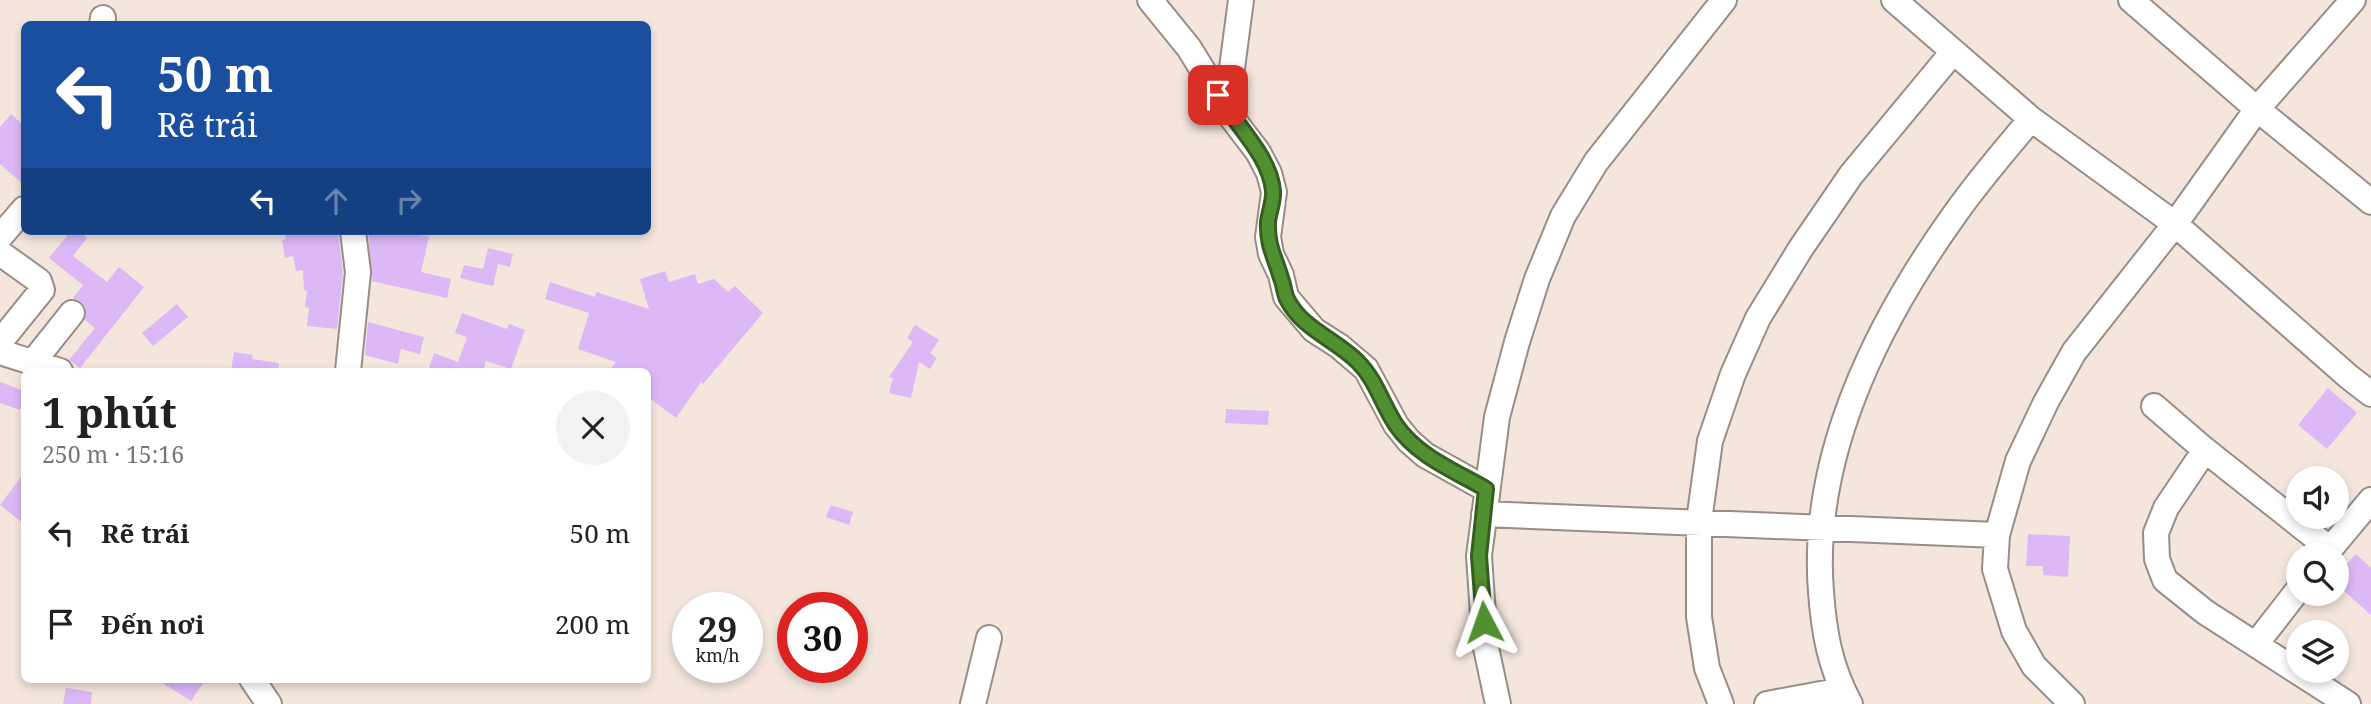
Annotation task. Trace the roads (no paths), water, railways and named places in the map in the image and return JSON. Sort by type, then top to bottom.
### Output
[{"type":"street","points":[[1150,0],[1189,48],[1269,173],[1274,192],[1268,237],[1286,298],[1314,330],[1345,350],[1366,369],[1396,425],[1409,441],[1485,502],[1699,521],[1997,535]]},
{"type":"street","points":[[1232,118],[1232,68],[1241,0]]},
{"type":"street","points":[[1499,704],[1485,643],[1479,556],[1497,417],[1537,279],[1563,216],[1596,162],[1724,0]]},
{"type":"street","points":[[1894,0],[2031,119],[2175,224],[2371,394]]},
{"type":"street","points":[[2072,704],[2034,666],[2014,631],[1995,569],[1997,535],[2018,461],[2074,352],[2175,224],[2257,109],[2353,0]]},
{"type":"street","points":[[2138,2],[2257,109],[2371,202]]},
{"type":"street","points":[[1721,704],[1707,668],[1699,617],[1699,521],[1710,441],[1733,374],[1758,318],[1801,248],[1852,175],[1953,52]]},
{"type":"street","points":[[1767,704],[1846,697],[1828,651],[1819,571],[1821,527],[1835,447],[1857,386],[1884,330],[1955,214],[2031,119]]},
{"type":"street","points":[[0,237],[21,212]]},
{"type":"street","points":[[348,368],[358,272],[353,235]]},
{"type":"street","points":[[0,253],[39,281],[43,290],[0,342]]},
{"type":"street","points":[[33,362],[72,313]]},
{"type":"street","points":[[0,352],[51,368]]},
{"type":"street","points":[[2154,406],[2317,543]]},
{"type":"street","points":[[2205,450],[2166,508],[2156,533],[2157,559],[2165,580],[2205,612],[2348,704]]},
{"type":"street","points":[[2335,543],[2371,500]]},
{"type":"street","points":[[2256,643],[2286,605]]},
{"type":"street","points":[[973,704],[989,638]]},
{"type":"street","points":[[256,683],[269,704]]}]
